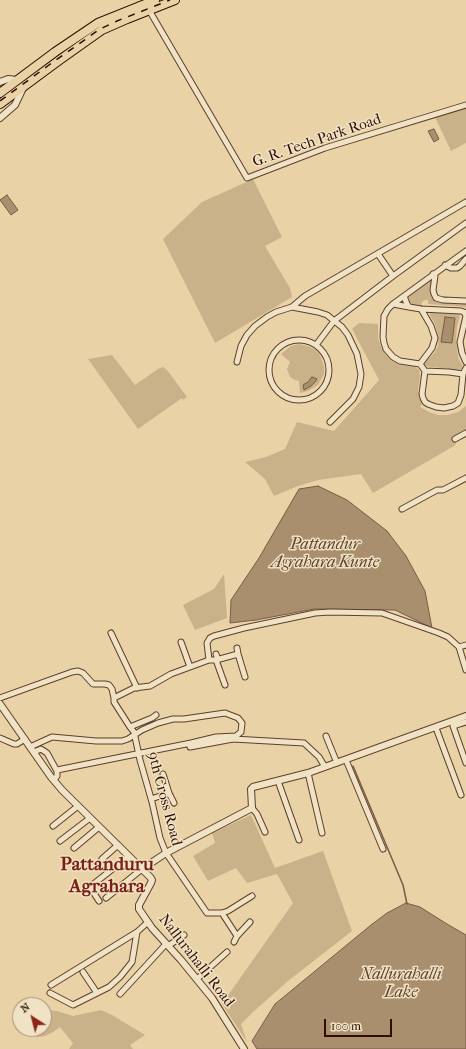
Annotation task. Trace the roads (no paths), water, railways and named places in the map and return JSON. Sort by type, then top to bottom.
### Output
[{"type":"main road","points":[[0,93],[55,52],[98,23],[155,0]]},
{"type":"main road","points":[[0,104],[97,34],[111,26],[175,0]]},
{"type":"street","name":"G. R. Tech Park Road","points":[[150,10],[247,178],[325,148],[466,105]]},
{"type":"street","points":[[0,82],[8,79],[17,80]]},
{"type":"street","points":[[0,118],[15,105],[23,86]]},
{"type":"street","points":[[237,362],[241,346],[247,335],[255,326],[267,317],[276,312],[292,307],[305,296],[466,202]]},
{"type":"street","points":[[316,345],[334,321],[466,223]]},
{"type":"street","points":[[466,251],[445,265],[388,309],[384,316],[382,337],[386,349],[393,357],[400,361],[420,364],[425,371],[422,394],[423,398],[425,402],[436,407],[444,408],[458,403],[461,395],[463,374],[466,368]]},
{"type":"street","points":[[378,254],[393,276]]},
{"type":"street","points":[[445,265],[451,268],[457,268],[466,259]]},
{"type":"street","points":[[434,274],[433,290],[436,298],[443,300],[466,301]]},
{"type":"street","points":[[404,296],[409,307]]},
{"type":"street","points":[[393,304],[421,309],[461,311],[465,313],[466,316],[460,342],[466,362]]},
{"type":"street","points":[[292,307],[327,315],[342,327],[353,344],[357,354],[361,374],[359,387],[353,399],[330,422]]},
{"type":"street","points":[[420,364],[432,348],[435,338],[431,326],[421,309]]},
{"type":"street","points":[[298,340],[307,341],[316,345],[323,352],[329,368],[328,377],[324,386],[318,393],[301,400],[284,396],[276,389],[270,377],[270,362],[274,354],[280,346],[288,342],[298,340]]},
{"type":"street","points":[[425,371],[463,374]]},
{"type":"street","points":[[455,439],[466,433]]},
{"type":"street","points":[[402,509],[437,490],[443,490],[466,478]]},
{"type":"street","points":[[209,660],[207,644],[210,638],[214,636],[308,614],[330,612],[368,612],[388,614],[444,635],[459,647],[466,670]]},
{"type":"street","points":[[111,633],[137,688]]},
{"type":"street","points":[[181,642],[190,667]]},
{"type":"street","points":[[459,647],[466,645]]},
{"type":"street","points":[[237,648],[245,677]]},
{"type":"street","points":[[216,654],[225,685]]},
{"type":"street","points":[[114,698],[125,692],[153,685],[167,676],[209,660],[217,660],[238,654]]},
{"type":"street","name":"9th Cross Road","points":[[0,698],[78,671],[83,673],[93,684],[109,685],[112,689],[115,705],[134,732],[140,760],[152,799],[160,838],[166,853],[207,913],[222,913]]},
{"type":"street","points":[[0,704],[66,795],[142,869]]},
{"type":"street","points":[[32,750],[52,737],[96,741],[128,739],[142,730],[158,723],[173,719],[184,719],[225,713],[238,718],[242,723],[241,732],[236,736],[216,737],[57,770]]},
{"type":"street","points":[[130,727],[156,715]]},
{"type":"street","points":[[466,716],[462,722],[453,726],[466,763]]},
{"type":"street","points":[[265,832],[257,814],[252,808],[251,789],[253,787],[308,773],[436,728],[462,722]]},
{"type":"street","points":[[436,728],[461,795]]},
{"type":"street","points":[[326,736],[337,763]]},
{"type":"street","points":[[0,738],[14,744],[17,744],[25,739]]},
{"type":"street","points":[[179,748],[233,739],[304,743],[319,757],[325,767]]},
{"type":"street","points":[[32,750],[41,749],[47,753],[58,771],[54,780]]},
{"type":"street","points":[[346,760],[383,849]]},
{"type":"street","points":[[308,773],[322,833]]},
{"type":"street","points":[[164,774],[169,793],[174,803]]},
{"type":"street","points":[[278,781],[299,840]]},
{"type":"street","points":[[152,799],[169,793]]},
{"type":"street","points":[[53,826],[78,806]]},
{"type":"street","points":[[106,898],[142,869],[166,853],[252,808]]},
{"type":"street","points":[[60,841],[90,818]]},
{"type":"street","points":[[74,848],[99,827]]},
{"type":"street","points":[[102,859],[118,845]]},
{"type":"street","points":[[99,901],[90,887],[129,856]]},
{"type":"street","name":"Nallurahalli Road","points":[[142,869],[152,880],[139,909],[148,922],[212,998],[244,1049]]},
{"type":"street","points":[[237,936],[222,913],[228,911],[252,896]]},
{"type":"street","points":[[51,985],[137,932],[148,922]]},
{"type":"street","points":[[234,942],[237,936],[250,922]]},
{"type":"street","points":[[50,993],[73,1005],[109,987],[120,977],[132,962],[137,932]]},
{"type":"street","points":[[120,994],[167,945],[184,934]]},
{"type":"street","points":[[197,979],[227,952]]},
{"type":"street","points":[[83,972],[97,993]]},
{"type":"water","points":[[434,129],[439,139],[434,142],[428,131]]},
{"type":"water","points":[[7,195],[18,210],[11,215],[0,200]]},
{"type":"water","points":[[445,317],[455,318],[452,343],[441,342]]},
{"type":"water","points":[[312,377],[317,379],[311,386],[304,390],[303,385]]},
{"type":"water","name":"Pattandur Agrahara Kunte","points":[[318,486],[347,500],[387,531],[406,556],[425,591],[432,628],[395,610],[314,609],[256,620],[230,623],[231,600],[259,558],[299,489]]},
{"type":"water","name":"Nallurahalli Lake","points":[[406,903],[420,907],[466,935],[466,1049],[257,1049],[252,1041],[275,1004],[371,925],[387,913]]},
{"type":"waterway","points":[[353,766],[403,885],[407,904]]},
{"type":"railway","points":[[0,101],[100,29],[170,0]]},
{"type":"district","name":"Pattanduru Agrahara","points":[[107,876]]}]
